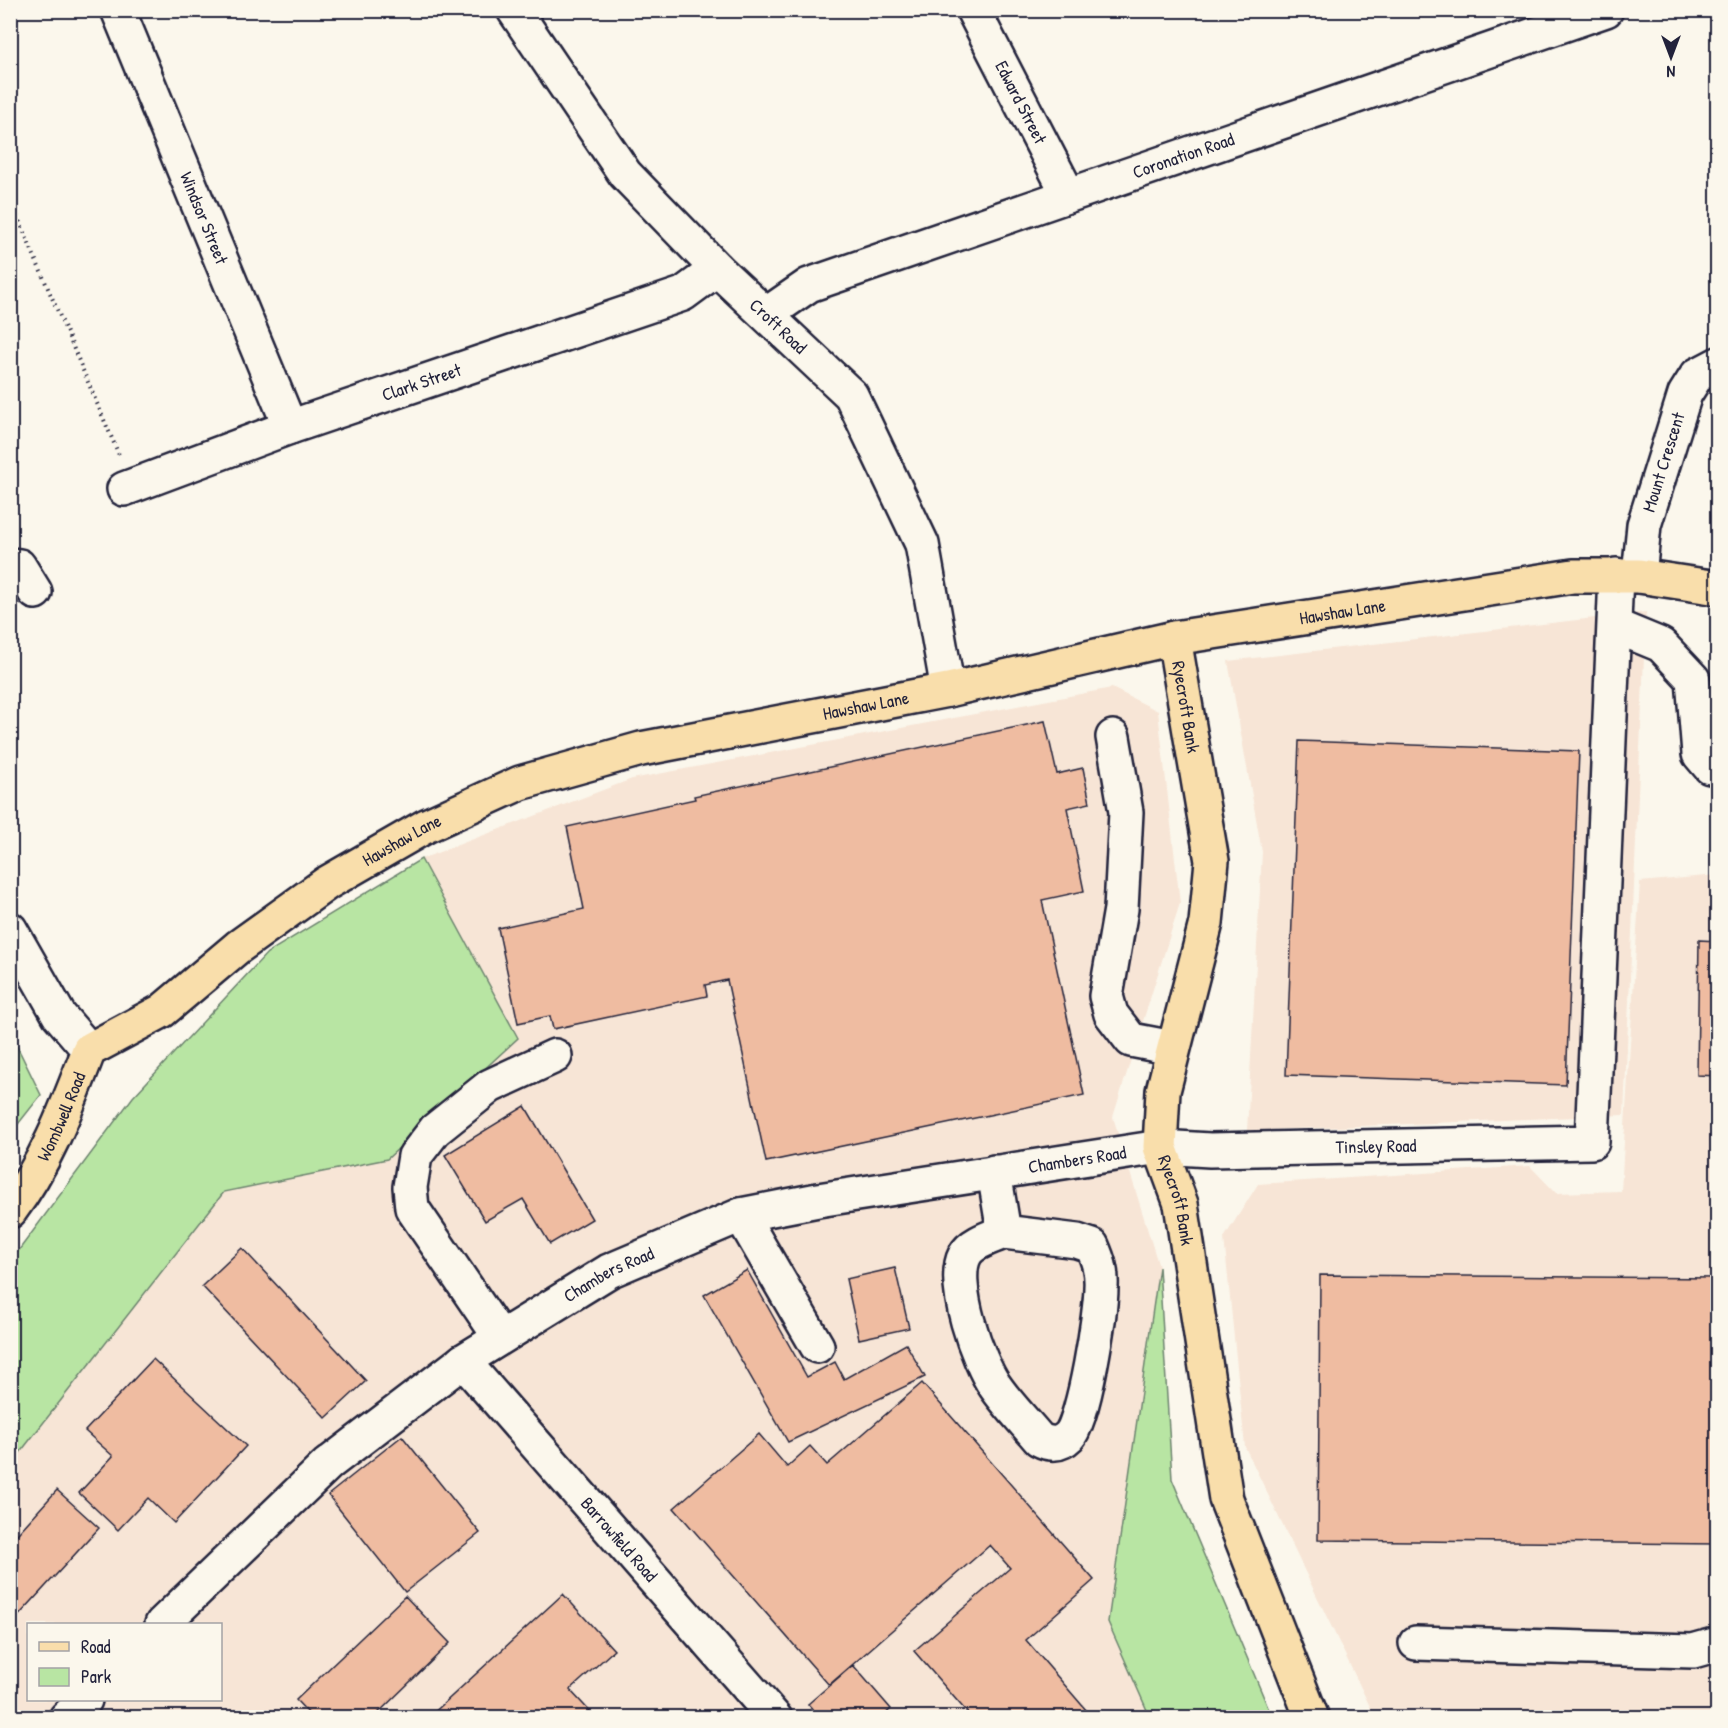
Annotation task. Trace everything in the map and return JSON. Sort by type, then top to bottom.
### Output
[{"type":"main road","name":"Hawshaw Lane","points":[[89,1050],[162,1011],[238,946],[327,883],[426,825],[520,783],[641,749],[948,690],[1174,638],[1573,576],[1628,575],[1718,588]]},
{"type":"main road","name":"Ryecroft Bank","points":[[1174,638],[1212,861],[1206,923],[1163,1091],[1160,1148],[1181,1204],[1226,1499],[1312,1718]]},
{"type":"main road","name":"Wombwell Road","points":[[10,1211],[34,1180],[55,1138],[89,1050]]},
{"type":"street","name":"Windsor Street","points":[[118,10],[290,427]]},
{"type":"street","name":"Croft Road","points":[[514,10],[624,174],[717,269],[850,395],[922,544],[948,690]]},
{"type":"street","name":"Edward Street","points":[[973,10],[1068,194]]},
{"type":"street","name":"Coronation Road","points":[[767,314],[810,285],[1555,18],[1606,10]]},
{"type":"street","name":"Clark Street","points":[[128,487],[290,427],[683,294],[717,269]]},
{"type":"street","name":"Mount Crescent","points":[[1592,1142],[1604,817],[1615,626],[1628,575],[1685,394],[1697,375],[1718,364]]},
{"type":"street","points":[[10,564],[19,566],[34,592]]},
{"type":"street","points":[[1615,626],[1661,645],[1705,679],[1699,754],[1710,767],[1718,768]]},
{"type":"street","points":[[1113,737],[1126,812],[1120,909],[1106,996],[1111,1014],[1131,1040],[1173,1048]]},
{"type":"street","points":[[10,929],[59,1015],[89,1050]]},
{"type":"street","points":[[500,1337],[412,1208],[410,1187],[415,1156],[435,1130],[490,1086],[555,1056]]},
{"type":"street","name":"Tinsley Road","points":[[1160,1148],[1210,1150],[1592,1142]]},
{"type":"street","name":"Chambers Road","points":[[163,1623],[328,1464],[463,1361],[609,1271],[741,1215],[994,1172],[1160,1148]]},
{"type":"street","points":[[994,1172],[1004,1232]]},
{"type":"street","points":[[741,1215],[817,1346]]},
{"type":"street","points":[[1004,1232],[1077,1241],[1092,1246],[1100,1264],[1101,1287],[1095,1338],[1077,1419],[1070,1435],[1056,1443],[1048,1444],[1040,1439],[995,1387],[984,1369],[971,1332],[962,1294],[965,1253],[1004,1232]]},
{"type":"street","name":"Barrowfield Road","points":[[463,1361],[775,1718]]},
{"type":"street","points":[[1416,1643],[1693,1651],[1718,1644]]},
{"type":"street","points":[[66,1718],[84,1701]]},
{"type":"path","points":[[10,199],[128,487]]},
{"type":"shaded area","points":[[1646,612],[1624,1115],[1247,1131],[1262,852],[1228,661]]},
{"type":"shaded area","points":[[1112,688],[1158,711],[1180,903],[1113,1117],[1159,1267],[1108,1622],[1150,1717],[11,1717],[10,1464],[224,1192],[387,1159],[518,1038],[421,859],[632,779]]},
{"type":"shaded area","points":[[1717,875],[1717,1717],[1375,1717],[1245,1447],[1224,1238],[1258,1184],[1530,1166],[1556,1193],[1621,1191],[1640,882]]},
{"type":"green space","points":[[421,859],[518,1038],[387,1159],[224,1192],[11,1464],[10,1262],[133,1097],[267,953]]},
{"type":"green space","points":[[11,1034],[41,1095],[10,1133]]},
{"type":"green space","points":[[1159,1267],[1172,1479],[1272,1717],[1150,1717],[1108,1622]]},
{"type":"building","points":[[1045,721],[1057,774],[1083,768],[1090,803],[1067,808],[1084,891],[1042,900],[1084,1095],[766,1162],[727,980],[705,985],[707,996],[553,1029],[550,1016],[518,1023],[498,928],[584,909],[567,827],[695,799],[694,796]]},
{"type":"building","points":[[1299,741],[1579,751],[1566,1085],[1286,1075]]},
{"type":"building","points":[[1699,940],[1718,941],[1718,1076],[1697,1075]]},
{"type":"building","points":[[525,1106],[592,1219],[550,1244],[523,1199],[485,1221],[445,1155]]},
{"type":"building","points":[[242,1248],[366,1381],[326,1418],[202,1286]]},
{"type":"building","points":[[895,1268],[909,1328],[859,1339],[846,1279]]},
{"type":"building","points":[[747,1270],[807,1377],[835,1362],[844,1379],[906,1344],[925,1377],[788,1442],[704,1295]]},
{"type":"building","points":[[1320,1275],[1718,1278],[1718,1544],[1318,1540]]},
{"type":"building","points":[[153,1359],[246,1446],[174,1523],[148,1498],[118,1530],[79,1493],[113,1456],[85,1431]]},
{"type":"building","points":[[922,1383],[1094,1580],[1026,1640],[1093,1718],[972,1718],[914,1651],[1010,1568],[990,1545],[829,1685],[674,1508],[759,1434],[787,1467],[810,1446],[827,1465]]},
{"type":"building","points":[[402,1436],[480,1533],[405,1592],[328,1495]]},
{"type":"building","points":[[57,1490],[99,1528],[10,1625],[10,1542]]},
{"type":"building","points":[[563,1594],[614,1650],[570,1690],[596,1718],[428,1718]]},
{"type":"building","points":[[405,1596],[450,1643],[373,1718],[313,1718],[296,1700]]},
{"type":"building","points":[[853,1665],[891,1709],[881,1718],[820,1718],[808,1704]]}]
